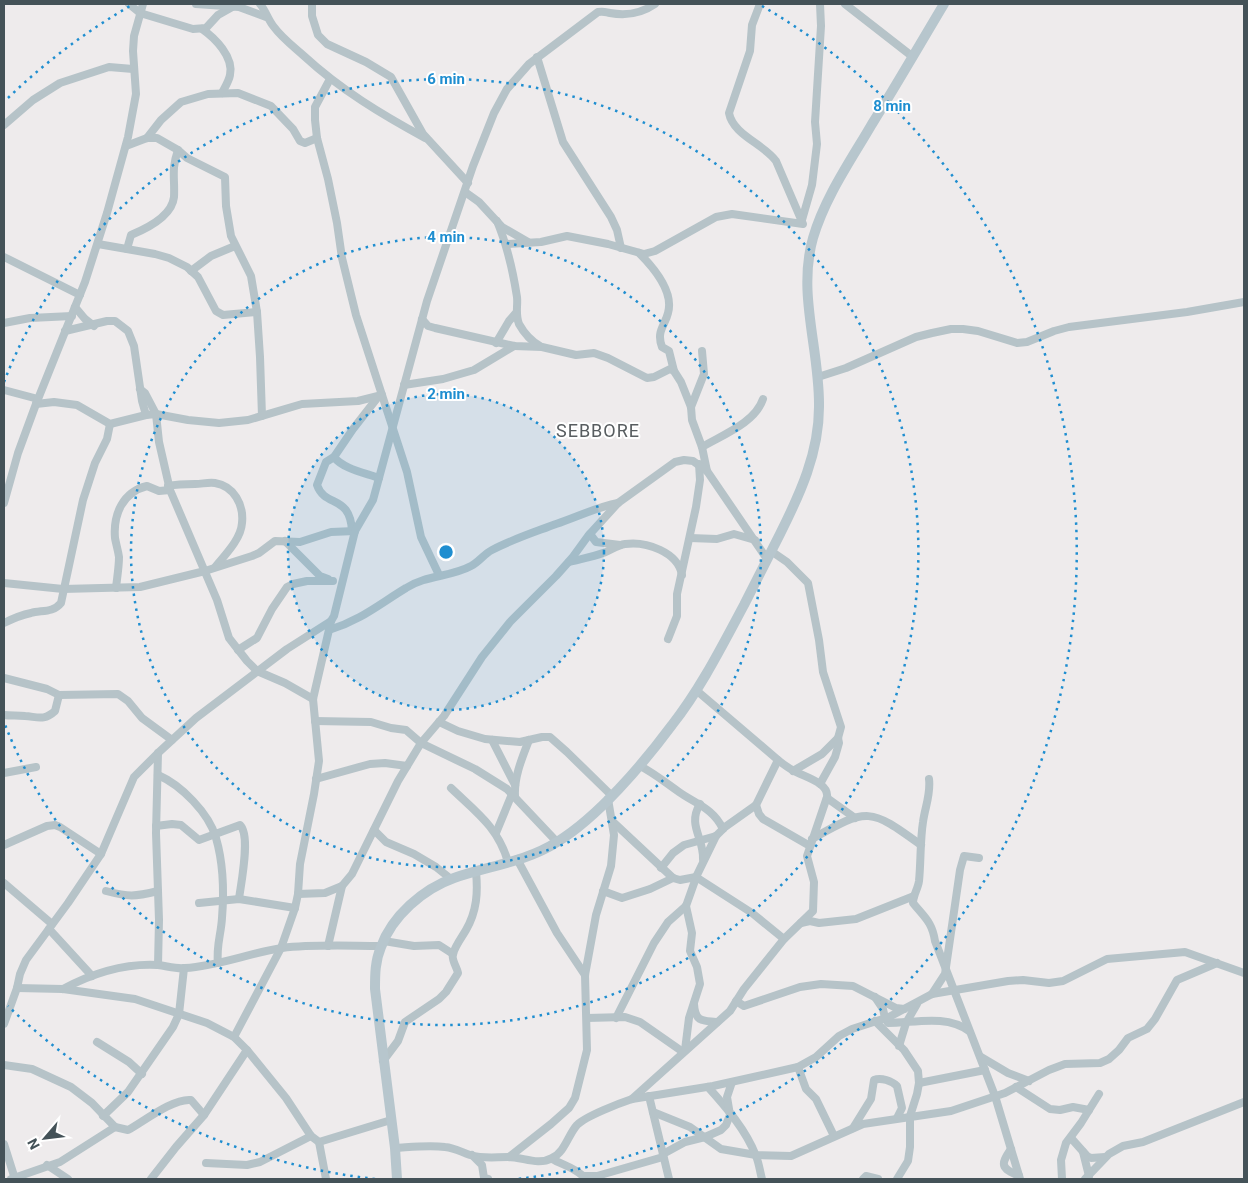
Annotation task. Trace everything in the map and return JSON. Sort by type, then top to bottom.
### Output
[{"type":"main road","points":[[397,1179],[389,1097],[374,989],[376,964],[382,943],[414,900],[428,890],[451,879],[533,855],[576,829],[640,766],[674,724],[696,690],[736,620],[769,555],[800,492],[814,451],[819,408],[818,377],[806,285],[809,256],[817,226],[829,199],[849,163],[944,4]]},
{"type":"street","points":[[128,4],[140,13],[193,29],[206,28],[218,15],[234,6]]},
{"type":"street","points":[[4,503],[18,453],[98,244],[126,146],[136,94],[133,69],[134,36],[143,4]]},
{"type":"street","points":[[196,4],[234,6],[266,17]]},
{"type":"street","points":[[260,4],[266,17],[286,40],[330,79],[378,112],[431,142]]},
{"type":"street","points":[[312,4],[312,16],[318,35],[327,44],[366,62],[391,77],[423,134],[468,183]]},
{"type":"street","points":[[234,1037],[281,948],[295,908],[300,864],[319,761],[313,699],[331,621],[342,584],[353,531],[373,500],[427,301],[484,136],[507,89],[518,75],[537,57],[598,12],[629,14],[642,11],[655,4]]},
{"type":"street","points":[[760,4],[752,25],[750,51],[729,113],[730,120],[761,148],[770,152],[776,160],[802,222]]},
{"type":"street","points":[[802,222],[812,185],[817,144],[815,122],[821,26],[820,4]]},
{"type":"street","points":[[845,4],[913,57]]},
{"type":"street","points":[[202,29],[219,44],[230,66],[228,80],[222,93]]},
{"type":"street","points":[[537,57],[563,142],[611,217],[617,230],[621,248]]},
{"type":"street","points":[[4,125],[33,100],[60,83],[109,67],[133,69]]},
{"type":"street","points":[[330,79],[315,107],[317,138],[337,222],[342,258],[356,315],[380,396],[393,424],[407,472],[421,537],[438,575]]},
{"type":"street","points":[[147,138],[161,120],[181,102],[208,94],[222,93],[238,94],[271,106],[293,129],[300,141],[305,143],[317,138]]},
{"type":"street","points":[[126,146],[147,138],[157,138],[178,150],[187,158],[225,177],[228,222],[231,236],[251,276],[257,312],[262,416]]},
{"type":"street","points":[[127,249],[131,234],[143,229],[168,212],[174,198],[173,168],[178,150]]},
{"type":"street","points":[[465,192],[479,202],[502,227],[528,242]]},
{"type":"street","points":[[506,244],[541,242],[567,236],[608,244],[644,254],[655,251],[716,216],[732,214],[802,222],[817,226]]},
{"type":"street","points":[[497,221],[506,244],[517,297],[516,314],[519,323],[531,341],[542,347]]},
{"type":"street","points":[[98,244],[169,258],[198,277],[216,312],[223,315],[257,312]]},
{"type":"street","points":[[191,271],[211,256],[235,246]]},
{"type":"street","points":[[638,252],[665,289],[669,309],[660,331],[660,342],[662,347],[669,351],[674,371],[681,382],[691,407],[692,420],[702,447],[707,471]]},
{"type":"street","points":[[4,257],[80,295]]},
{"type":"street","points":[[818,377],[846,368],[916,337],[951,329],[978,331],[1017,343],[1027,342],[1070,327],[1187,312],[1244,302]]},
{"type":"street","points":[[75,307],[94,326]]},
{"type":"street","points":[[496,343],[516,314]]},
{"type":"street","points":[[4,323],[30,318],[72,316]]},
{"type":"street","points":[[422,319],[428,326]]},
{"type":"street","points":[[65,331],[94,326],[107,321],[115,321],[128,331],[134,346],[140,389],[146,414]]},
{"type":"street","points":[[420,328],[428,326],[496,343],[542,347],[576,355],[594,353],[648,378],[670,369],[674,371]]},
{"type":"street","points":[[404,385],[474,370],[514,346]]},
{"type":"street","points":[[691,407],[704,374],[702,352]]},
{"type":"street","points":[[140,389],[145,393],[156,414],[159,442],[169,488],[205,571],[229,638],[257,672],[285,683],[313,699]]},
{"type":"street","points":[[4,390],[37,402],[77,405],[110,424],[146,414],[219,423],[248,420],[302,404],[358,401],[380,396]]},
{"type":"street","points":[[353,531],[348,512],[342,505],[321,492],[318,485],[326,462],[334,457],[352,429],[380,396]]},
{"type":"street","points":[[702,447],[752,416],[763,399]]},
{"type":"street","points":[[4,623],[30,613],[57,608],[61,603],[84,500],[95,463],[107,439],[110,424]]},
{"type":"street","points":[[334,457],[336,460],[352,468],[380,478]]},
{"type":"street","points":[[328,946],[342,886],[352,874],[406,766],[439,722],[482,657],[510,622],[568,562],[618,503],[675,462],[684,460],[700,464],[707,471],[755,540],[769,555],[787,562],[808,583],[823,672],[840,727],[839,743],[835,757],[820,784]]},
{"type":"street","points":[[668,639],[676,616],[678,594],[698,496],[700,464]]},
{"type":"street","points":[[116,588],[119,557],[115,537],[118,511],[122,502],[131,493],[146,486],[158,491],[178,484],[214,483],[222,485],[232,492],[239,501],[242,524],[236,538],[215,568]]},
{"type":"street","points":[[329,630],[346,624],[375,609],[420,580],[473,566],[491,551],[539,529],[618,503]]},
{"type":"street","points":[[4,583],[63,589],[140,587],[205,571],[259,553],[274,541],[300,542],[331,532],[353,531]]},
{"type":"street","points":[[590,534],[596,542],[620,545],[633,544],[661,549],[678,566],[682,576]]},
{"type":"street","points":[[690,538],[717,539],[734,534],[755,540]]},
{"type":"street","points":[[284,541],[320,576],[342,584]]},
{"type":"street","points":[[568,562],[595,556],[620,545]]},
{"type":"street","points":[[238,650],[257,638],[272,609],[287,588],[293,584],[307,581],[332,581]]},
{"type":"street","points":[[4,1024],[26,960],[101,854],[134,777],[158,752],[196,718],[287,649],[331,621]]},
{"type":"street","points":[[4,678],[47,689],[59,695],[118,694],[128,701],[142,718],[172,740]]},
{"type":"street","points":[[632,1099],[730,1011],[784,939],[812,911],[814,882],[807,856],[828,793],[820,784],[794,771],[778,760],[696,690]]},
{"type":"street","points":[[4,715],[38,719],[45,718],[55,711],[59,695]]},
{"type":"street","points":[[315,721],[372,722],[406,730],[421,744],[475,769],[514,795],[557,842]]},
{"type":"street","points":[[439,722],[465,733],[492,740],[520,742],[542,737],[550,738],[567,752],[610,797],[614,835],[611,866],[596,916],[586,975],[588,1050],[575,1098],[569,1108],[509,1157]]},
{"type":"street","points":[[794,771],[822,754],[838,738]]},
{"type":"street","points":[[492,740],[515,785]]},
{"type":"street","points":[[496,833],[514,795],[515,785],[529,740]]},
{"type":"street","points":[[158,752],[156,826],[159,920],[158,965]]},
{"type":"street","points":[[616,1018],[654,943],[668,922],[686,906],[696,878],[716,836],[756,805],[778,760]]},
{"type":"street","points":[[316,779],[370,764],[385,763],[406,766]]},
{"type":"street","points":[[640,766],[656,774],[680,793],[700,804],[718,820],[723,829]]},
{"type":"street","points":[[4,773],[36,767]]},
{"type":"street","points":[[158,775],[170,780],[187,794],[214,833],[219,851],[222,900],[222,917],[216,948],[218,963]]},
{"type":"street","points":[[929,779],[930,794],[922,822],[919,882],[913,903],[930,922],[935,941],[969,1031],[986,1070],[1020,1178]]},
{"type":"street","points":[[451,788],[496,833],[557,933],[586,975]]},
{"type":"street","points":[[826,798],[854,818]]},
{"type":"street","points":[[700,804],[694,819],[699,840],[703,846],[703,863]]},
{"type":"street","points":[[756,805],[763,819],[811,842]]},
{"type":"street","points":[[811,842],[838,823],[868,815],[881,818],[921,845]]},
{"type":"street","points":[[718,820],[732,822]]},
{"type":"street","points":[[612,821],[673,878],[680,880],[696,878],[752,913],[784,939]]},
{"type":"street","points":[[4,844],[47,826],[55,825],[101,854]]},
{"type":"street","points":[[156,826],[181,825],[199,840],[235,826],[240,825],[243,827],[245,846],[239,899]]},
{"type":"street","points":[[374,830],[386,842],[414,854],[436,867],[451,879]]},
{"type":"street","points":[[661,868],[673,853],[684,845],[716,836]]},
{"type":"street","points":[[932,994],[945,974],[960,870],[964,856],[979,858]]},
{"type":"street","points":[[383,1062],[398,1041],[405,1022],[439,999],[458,973],[453,960],[453,954],[475,908],[477,898],[476,872]]},
{"type":"street","points":[[603,891],[622,898],[650,889],[673,878]]},
{"type":"street","points":[[4,883],[51,927],[92,976]]},
{"type":"street","points":[[298,894],[325,892],[342,886]]},
{"type":"street","points":[[106,891],[128,897],[137,897],[158,891]]},
{"type":"street","points":[[801,923],[856,919],[914,896]]},
{"type":"street","points":[[199,903],[239,899],[295,908]]},
{"type":"street","points":[[684,1051],[686,1032],[700,981],[690,951],[692,933],[686,906]]},
{"type":"street","points":[[63,989],[82,979],[114,968],[158,965],[184,968],[218,963],[281,948],[382,943],[439,946],[453,954]]},
{"type":"street","points":[[472,1156],[488,1159],[509,1157],[541,1162],[552,1159],[560,1152],[579,1124],[620,1103],[632,1099],[708,1087],[798,1067],[816,1057],[839,1036],[904,1009],[932,994],[1023,980],[1049,983],[1063,980],[1107,959],[1185,952],[1244,973]]},
{"type":"street","points":[[653,1112],[690,1127],[721,1149],[756,1155],[791,1156],[863,1124],[951,1111],[995,1096],[1049,1070],[1066,1064],[1100,1063],[1109,1059],[1128,1038],[1140,1033],[1151,1024],[1177,980],[1217,963]]},
{"type":"street","points":[[103,1116],[128,1092],[173,1027],[179,1014],[184,968]]},
{"type":"street","points":[[736,1001],[744,1006],[800,987],[821,984],[853,986],[896,1008],[904,1009]]},
{"type":"street","points":[[17,988],[63,989],[134,999],[207,1023],[234,1037],[248,1050],[286,1098],[311,1136],[319,1142],[326,1179]]},
{"type":"street","points":[[874,996],[883,1009],[884,1018],[888,1023],[951,1021],[969,1031]]},
{"type":"street","points":[[694,1000],[695,1016],[697,1018],[707,1022],[717,1022]]},
{"type":"street","points":[[899,1046],[906,1023],[918,1002]]},
{"type":"street","points":[[587,1018],[625,1018],[640,1022],[684,1051]]},
{"type":"street","points":[[875,1021],[899,1046],[918,1071],[919,1083],[910,1116],[908,1161],[897,1179]]},
{"type":"street","points":[[97,1042],[129,1062],[142,1074]]},
{"type":"street","points":[[151,1179],[204,1115],[248,1050]]},
{"type":"street","points":[[981,1057],[1029,1081]]},
{"type":"street","points":[[4,1065],[32,1069],[70,1087],[92,1103],[115,1127],[128,1130],[170,1106],[187,1100],[191,1100],[204,1115]]},
{"type":"street","points":[[798,1067],[806,1089],[816,1099],[834,1136]]},
{"type":"street","points":[[919,1083],[986,1070]]},
{"type":"street","points":[[853,1128],[871,1099],[872,1088],[876,1079],[884,1080],[897,1086],[902,1108],[897,1118]]},
{"type":"street","points":[[552,1159],[574,1168],[583,1176],[597,1176],[663,1156],[685,1142],[705,1138],[721,1130],[726,1125],[730,1112],[727,1097],[732,1082]]},
{"type":"street","points":[[708,1087],[730,1112],[756,1155],[762,1179]]},
{"type":"street","points":[[1016,1087],[1050,1109],[1060,1110],[1073,1107],[1090,1110]]},
{"type":"street","points":[[1062,1179],[1060,1167],[1066,1143],[1099,1094]]},
{"type":"street","points":[[649,1096],[669,1179]]},
{"type":"street","points":[[1087,1178],[1105,1157],[1123,1146],[1143,1142],[1244,1102]]},
{"type":"street","points":[[319,1142],[391,1120]]},
{"type":"street","points":[[4,1144],[13,1179],[47,1165],[60,1162],[115,1127]]},
{"type":"street","points":[[206,1163],[247,1165],[260,1162],[311,1136]]},
{"type":"street","points":[[1071,1138],[1091,1158],[1105,1157]]},
{"type":"street","points":[[395,1148],[442,1146],[456,1148],[472,1156],[482,1165],[484,1178],[488,1179]]},
{"type":"street","points":[[1011,1148],[1003,1162],[1004,1166],[1008,1171],[1020,1178]]},
{"type":"street","points":[[1083,1152],[1087,1178]]},
{"type":"street","points":[[47,1165],[68,1179]]},
{"type":"street","points":[[863,1179],[866,1176],[878,1179]]},
{"type":"district","name":"SEBBORE","points":[[598,431]]}]
